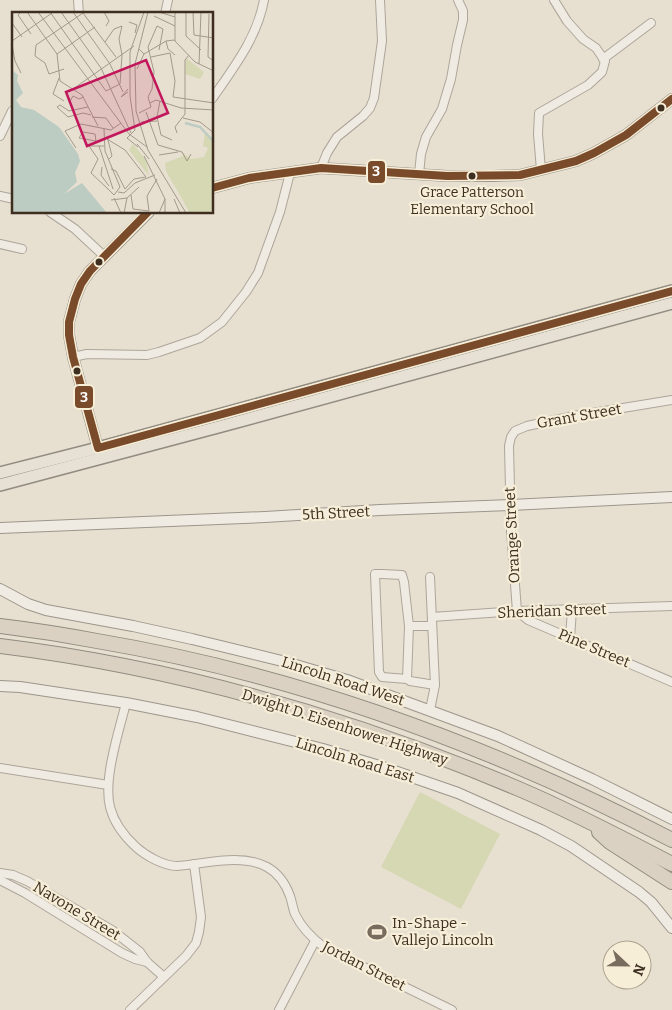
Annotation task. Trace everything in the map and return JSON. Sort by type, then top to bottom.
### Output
[{"type":"highway","points":[[0,617],[82,629],[131,647]]},
{"type":"highway","name":"Dwight D. Eisenhower Highway","points":[[0,626],[29,629],[131,647],[198,661],[330,697],[492,755],[555,782],[672,840]]},
{"type":"highway","name":"Dwight D. Eisenhower Highway","points":[[0,646],[168,675],[316,714],[458,764],[520,790],[586,820],[672,864]]},
{"type":"highway","points":[[586,820],[610,842],[672,882]]},
{"type":"main road","points":[[0,485],[100,453],[672,291]]},
{"type":"main road","points":[[0,473],[100,453],[672,303]]},
{"type":"street","points":[[214,96],[251,40],[259,21],[264,0]]},
{"type":"street","points":[[320,168],[326,152],[337,137],[363,116],[370,108],[374,98],[382,41],[380,0]]},
{"type":"street","points":[[420,174],[421,154],[426,137],[442,109],[451,79],[463,20],[463,11],[458,0]]},
{"type":"street","points":[[541,170],[538,134],[539,113],[588,85],[602,72],[605,61],[596,48],[583,39],[567,22],[554,0]]},
{"type":"street","points":[[603,59],[651,23]]},
{"type":"street","points":[[214,187],[249,178],[320,168],[446,176],[520,175],[576,161],[594,153],[626,135],[672,99]]},
{"type":"street","points":[[0,136],[12,113]]},
{"type":"street","points":[[73,357],[87,354],[147,355],[200,338],[222,322],[246,292],[258,273],[280,212],[290,173]]},
{"type":"street","points":[[53,214],[75,228],[104,256]]},
{"type":"street","points":[[100,453],[73,357],[69,322],[81,284],[90,271],[147,214]]},
{"type":"street","points":[[0,244],[22,249]]},
{"type":"street","name":"Grant Street","points":[[509,458],[511,437],[515,431],[527,426],[574,416],[672,400]]},
{"type":"street","name":"Orange Street","points":[[509,458],[511,531],[517,611]]},
{"type":"street","name":"5th Street","points":[[0,528],[672,496]]},
{"type":"street","points":[[407,679],[409,626],[404,582],[402,576],[375,574],[380,672],[382,677],[435,684]]},
{"type":"street","points":[[430,577],[435,684],[430,710]]},
{"type":"street","name":"Lincoln Road West","points":[[0,589],[28,604],[46,610],[158,631],[282,661],[347,680],[498,736],[592,779],[672,819]]},
{"type":"street","name":"Sheridan Street","points":[[432,616],[672,606]]},
{"type":"street","points":[[570,638],[572,610]]},
{"type":"street","name":"Pine Street","points":[[517,611],[528,620],[672,682]]},
{"type":"street","points":[[409,626],[432,626]]},
{"type":"street","name":"Lincoln Road East","points":[[0,686],[20,687],[126,703],[197,717],[323,749],[458,793],[541,830],[571,846],[639,892],[651,902],[672,928]]},
{"type":"street","name":"Jordan Street","points":[[126,703],[108,785],[109,806],[124,836],[152,859],[174,866],[239,861],[266,867],[274,872],[284,883],[296,915],[308,935],[325,948],[452,1010]]},
{"type":"street","points":[[0,768],[108,785]]},
{"type":"street","points":[[130,1010],[186,956],[196,943],[201,917],[194,864]]},
{"type":"street","name":"Navone Street","points":[[0,873],[13,875],[27,881],[112,930],[140,952],[147,962],[164,977]]},
{"type":"street","name":"Navone Street","points":[[0,880],[25,893],[128,956],[147,962]]},
{"type":"street","points":[[279,1010],[315,940]]},
{"type":"green space","points":[[420,792],[500,834],[461,909],[381,867]]},
{"type":"transit line","name":"3","points":[[214,187],[249,178],[321,168],[447,176],[520,175],[576,161],[594,153],[626,135],[672,99]]},
{"type":"transit line","name":"3","points":[[146,214],[90,271],[81,284],[69,322],[73,357],[98,448],[672,291]]},
{"type":"place","name":"Grace Patterson Elementary School","points":[[472,176]]},
{"type":"place","name":"In-Shape - Vallejo Lincoln","points":[[377,932]]}]
